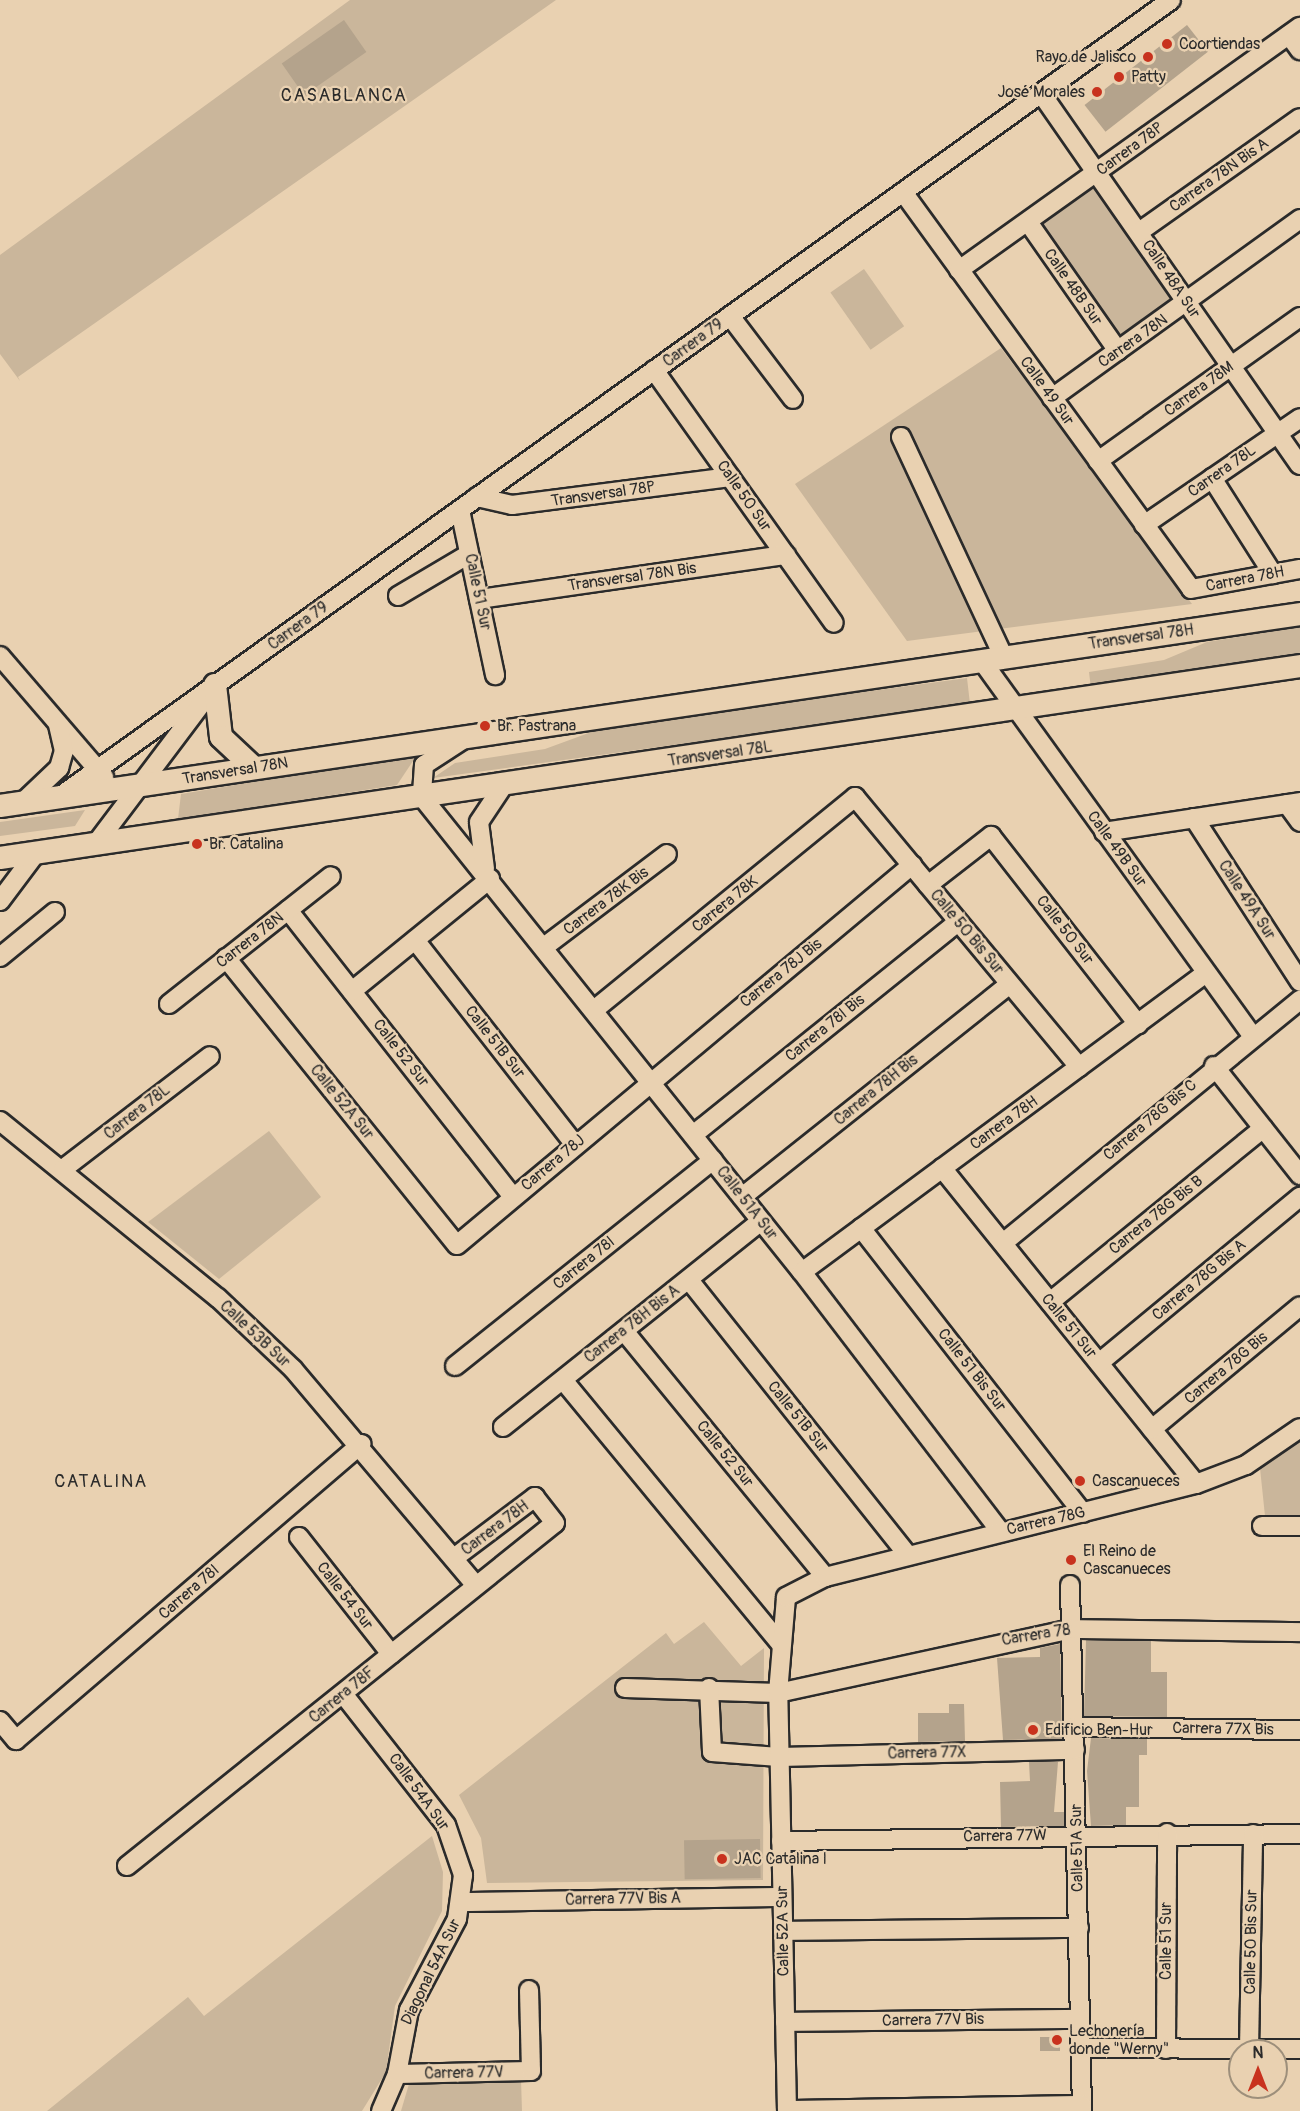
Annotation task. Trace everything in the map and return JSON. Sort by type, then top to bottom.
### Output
[{"type":"main road","name":"Transversal 78H","points":[[993,659],[1300,614]]},
{"type":"main road","points":[[470,736],[993,659]]},
{"type":"main road","points":[[1017,711],[1300,666]]},
{"type":"main road","points":[[215,685],[216,727],[230,750],[254,768]]},
{"type":"main road","name":"Transversal 78L","points":[[422,797],[1017,711]]},
{"type":"main road","name":"Transversal 78N","points":[[0,806],[470,736]]},
{"type":"main road","points":[[0,858],[422,797]]},
{"type":"street","name":"Carrera 79","points":[[59,797],[1171,0]]},
{"type":"street","name":"Carrera 78P","points":[[959,270],[1097,172],[1296,37]]},
{"type":"street","name":"Calle 48A Sur","points":[[1041,93],[1300,465]]},
{"type":"street","name":"Carrera 78N Bis A","points":[[1139,232],[1297,128]]},
{"type":"street","name":"Calle 49 Sur","points":[[903,192],[1191,589]]},
{"type":"street","name":"Carrera 78N","points":[[1052,398],[1187,303],[1300,219]]},
{"type":"street","name":"Calle 48B Sur","points":[[1028,222],[1118,351]]},
{"type":"street","points":[[730,316],[793,399]]},
{"type":"street","name":"Carrera 78M","points":[[1098,461],[1300,317]]},
{"type":"street","name":"Calle 50 Sur","points":[[654,370],[834,623]]},
{"type":"street","name":"Carrera 78L","points":[[1144,525],[1300,418]]},
{"type":"street","name":"Calle 49B Sur","points":[[901,436],[993,659],[1017,711],[1252,1036]]},
{"type":"street","name":"Transversal 78P","points":[[477,497],[512,505],[730,477]]},
{"type":"street","points":[[1212,478],[1273,574]]},
{"type":"street","name":"Calle 51 Sur","points":[[460,510],[495,675]]},
{"type":"street","points":[[398,596],[470,554]]},
{"type":"street","name":"Transversal 78N Bis","points":[[479,599],[786,555]]},
{"type":"street","name":"Carrera 78H","points":[[1191,589],[1300,569]]},
{"type":"street","points":[[0,656],[114,789]]},
{"type":"street","name":"Carrera 79","points":[[95,845],[215,685]]},
{"type":"street","points":[[23,802],[63,760],[58,724]]},
{"type":"street","points":[[422,797],[424,765],[470,736]]},
{"type":"street","name":"Calle 51A Sur","points":[[490,879],[477,834],[482,811],[503,786]]},
{"type":"street","name":"Calle 51A Sur","points":[[422,797],[713,1160],[1000,1531]]},
{"type":"street","name":"Calle 50 Bis Sur","points":[[855,797],[1079,1067]]},
{"type":"street","name":"Carrera 78K","points":[[594,1010],[855,797]]},
{"type":"street","points":[[1104,832],[1294,803],[1300,822]]},
{"type":"street","name":"Calle 49A Sur","points":[[1194,818],[1300,982]]},
{"type":"street","name":"Calle 50 Sur","points":[[928,885],[991,836],[1138,1024]]},
{"type":"street","points":[[0,901],[36,853]]},
{"type":"street","name":"Carrera 78K Bis","points":[[544,947],[667,854]]},
{"type":"street","name":"Carrera 78J Bis","points":[[650,1080],[912,865]]},
{"type":"street","name":"Carrera 78N","points":[[169,1004],[331,876]]},
{"type":"street","points":[[352,991],[490,879]]},
{"type":"street","name":"Calle 52 Sur","points":[[288,910],[513,1197]]},
{"type":"street","points":[[0,957],[55,912]]},
{"type":"street","name":"Carrera 78I Bis","points":[[693,1135],[958,922]]},
{"type":"street","name":"Calle 51B Sur","points":[[415,940],[575,1144]]},
{"type":"street","name":"Calle 52A Sur","points":[[226,958],[457,1245]]},
{"type":"street","name":"Carrera 78H","points":[[801,1272],[1206,973]]},
{"type":"street","name":"Carrera 78H Bis","points":[[742,1197],[1010,984]]},
{"type":"street","name":"Carrera 78G Bis C","points":[[1002,1243],[1214,1066],[1300,1000]]},
{"type":"street","name":"Carrera 78L","points":[[63,1169],[210,1056]]},
{"type":"street","points":[[1214,1066],[1300,1175]]},
{"type":"street","name":"Carrera 78J","points":[[457,1245],[650,1080]]},
{"type":"street","name":"Calle 53B Sur","points":[[0,1121],[63,1169],[256,1334],[361,1444],[474,1583]]},
{"type":"street","name":"Carrera 78G Bis B","points":[[1050,1302],[1263,1128]]},
{"type":"street","name":"Carrera 78I","points":[[455,1366],[713,1160]]},
{"type":"street","name":"Calle 51 Sur","points":[[942,1168],[1196,1484]]},
{"type":"street","name":"Carrera 78G Bis A","points":[[1099,1363],[1300,1197]]},
{"type":"street","name":"Carrera 78H Bis A","points":[[503,1427],[761,1221]]},
{"type":"street","name":"Calle 51 Bis Sur","points":[[861,1228],[1083,1513]]},
{"type":"street","name":"Calle 51B Sur","points":[[689,1280],[908,1555]]},
{"type":"street","name":"Carrera 78G Bis","points":[[1152,1430],[1300,1306]]},
{"type":"street","name":"Calle 52 Sur","points":[[624,1331],[825,1577]]},
{"type":"street","points":[[563,1380],[780,1643]]},
{"type":"street","name":"Carrera 78G","points":[[786,1597],[825,1577],[1000,1531],[1083,1513],[1196,1484],[1245,1465],[1300,1428]]},
{"type":"street","name":"Carrera 78I","points":[[0,1721],[16,1740],[361,1444]]},
{"type":"street","name":"Carrera 78H","points":[[454,1558],[535,1497]]},
{"type":"street","name":"Carrera 78F","points":[[128,1866],[344,1695],[474,1583],[555,1523],[535,1497]]},
{"type":"street","points":[[1262,1526],[1300,1526]]},
{"type":"street","name":"Calle 54 Sur","points":[[299,1537],[391,1654]]},
{"type":"street","name":"Calle 51A Sur","points":[[1070,1585],[1082,2108]]},
{"type":"street","name":"Calle 52A Sur","points":[[786,1597],[780,1643],[778,1693],[787,2110]]},
{"type":"street","name":"Carrera 78","points":[[625,1688],[709,1688],[778,1693],[1072,1629],[1300,1632]]},
{"type":"street","name":"Carrera 77X","points":[[709,1688],[712,1752],[779,1757],[1075,1750]]},
{"type":"street","name":"Calle 54A Sur","points":[[344,1695],[446,1824],[463,1875],[463,1902]]},
{"type":"street","name":"Carrera 77X Bis","points":[[1075,1727],[1300,1730]]},
{"type":"street","name":"Calle 51 Sur","points":[[1166,2049],[1167,1833]]},
{"type":"street","name":"Carrera 77W","points":[[781,1841],[1167,1833],[1300,1834]]},
{"type":"street","name":"Calle 50 Bis Sur","points":[[1249,2039],[1253,1834]]},
{"type":"street","name":"Carrera 77V Bis A","points":[[463,1902],[782,1897]]},
{"type":"street","name":"Diagonal 54A Sur","points":[[381,2111],[397,2074],[409,2010],[463,1902]]},
{"type":"street","points":[[783,1931],[1079,1928]]},
{"type":"street","name":"Carrera 77V","points":[[397,2074],[531,2071],[529,1990]]},
{"type":"street","name":"Carrera 77V Bis","points":[[785,2022],[1080,2019]]},
{"type":"street","points":[[1081,2048],[1228,2049]]},
{"type":"street","points":[[787,2110],[1082,2108]]},
{"type":"shaded area","points":[[350,0],[556,0],[18,377],[20,381],[0,354],[0,255]]},
{"type":"shaded area","points":[[1094,188],[1175,304],[1120,343],[1038,227]]},
{"type":"shaded area","points":[[864,269],[904,326],[871,350],[830,293]]},
{"type":"shaded area","points":[[1001,348],[1192,604],[907,641],[795,484]]},
{"type":"shaded area","points":[[1300,627],[1300,657],[1091,689],[1089,672],[1164,660],[1207,642]]},
{"type":"shaded area","points":[[967,678],[970,704],[433,778],[455,763],[545,749],[605,727]]},
{"type":"shaded area","points":[[417,755],[397,785],[178,819],[181,794]]},
{"type":"shaded area","points":[[85,810],[75,826],[0,836],[0,822]]},
{"type":"shaded area","points":[[269,1131],[321,1197],[219,1279],[148,1222]]},
{"type":"shaded area","points":[[1300,1437],[1300,1515],[1265,1516],[1260,1468]]},
{"type":"shaded area","points":[[704,1622],[741,1666],[764,1648],[763,1880],[487,1883],[481,1838],[459,1795],[666,1633],[674,1644]]},
{"type":"shaded area","points":[[432,1836],[443,1872],[442,1911],[395,2006],[386,2072],[362,2111],[47,2111],[188,1997],[204,2016]]},
{"type":"shaded area","points":[[521,2080],[522,2111],[401,2111],[409,2084]]},
{"type":"building","points":[[344,20],[366,52],[304,96],[282,64]]},
{"type":"building","points":[[1187,25],[1208,52],[1105,132],[1085,105]]},
{"type":"building","points":[[1086,1640],[1151,1641],[1151,1672],[1167,1672],[1167,1717],[1084,1716]]},
{"type":"building","points":[[1060,1644],[1062,1739],[1003,1740],[997,1658],[1040,1657],[1040,1648]]},
{"type":"building","points":[[949,1704],[964,1704],[965,1741],[918,1742],[918,1713],[949,1713]]},
{"type":"building","points":[[1091,1738],[1147,1739],[1147,1755],[1139,1755],[1139,1807],[1126,1807],[1126,1825],[1091,1826],[1087,1771]]},
{"type":"building","points":[[1029,1762],[1058,1762],[1054,1812],[1064,1812],[1064,1826],[1001,1827],[1000,1782],[1030,1781]]},
{"type":"building","name":"JAC Catalina I","points":[[760,1839],[761,1878],[685,1879],[684,1840]]},
{"type":"building","points":[[1040,2037],[1060,2037],[1060,2051],[1040,2051]]},
{"type":"place","name":"Coortiendas","points":[[1167,44]]},
{"type":"place","name":"Rayo de Jalisco","points":[[1148,57]]},
{"type":"place","name":"Patty","points":[[1119,77]]},
{"type":"place","name":"José Morales","points":[[1097,92]]},
{"type":"place","name":"Br. Pastrana","points":[[485,726]]},
{"type":"place","name":"Br. Catalina","points":[[197,844]]},
{"type":"place","name":"Cascanueces","points":[[1080,1481]]},
{"type":"place","name":"El Reino de Cascanueces","points":[[1071,1560]]},
{"type":"place","name":"Edificio Ben-Hur","points":[[1033,1730]]},
{"type":"place","name":"JAC Catalina I","points":[[722,1859]]},
{"type":"place","name":"Lechonería donde \"Werny\"","points":[[1057,2040]]},
{"type":"district","name":"CASABLANCA","points":[[344,96]]},
{"type":"district","name":"CATALINA","points":[[101,1482]]}]
